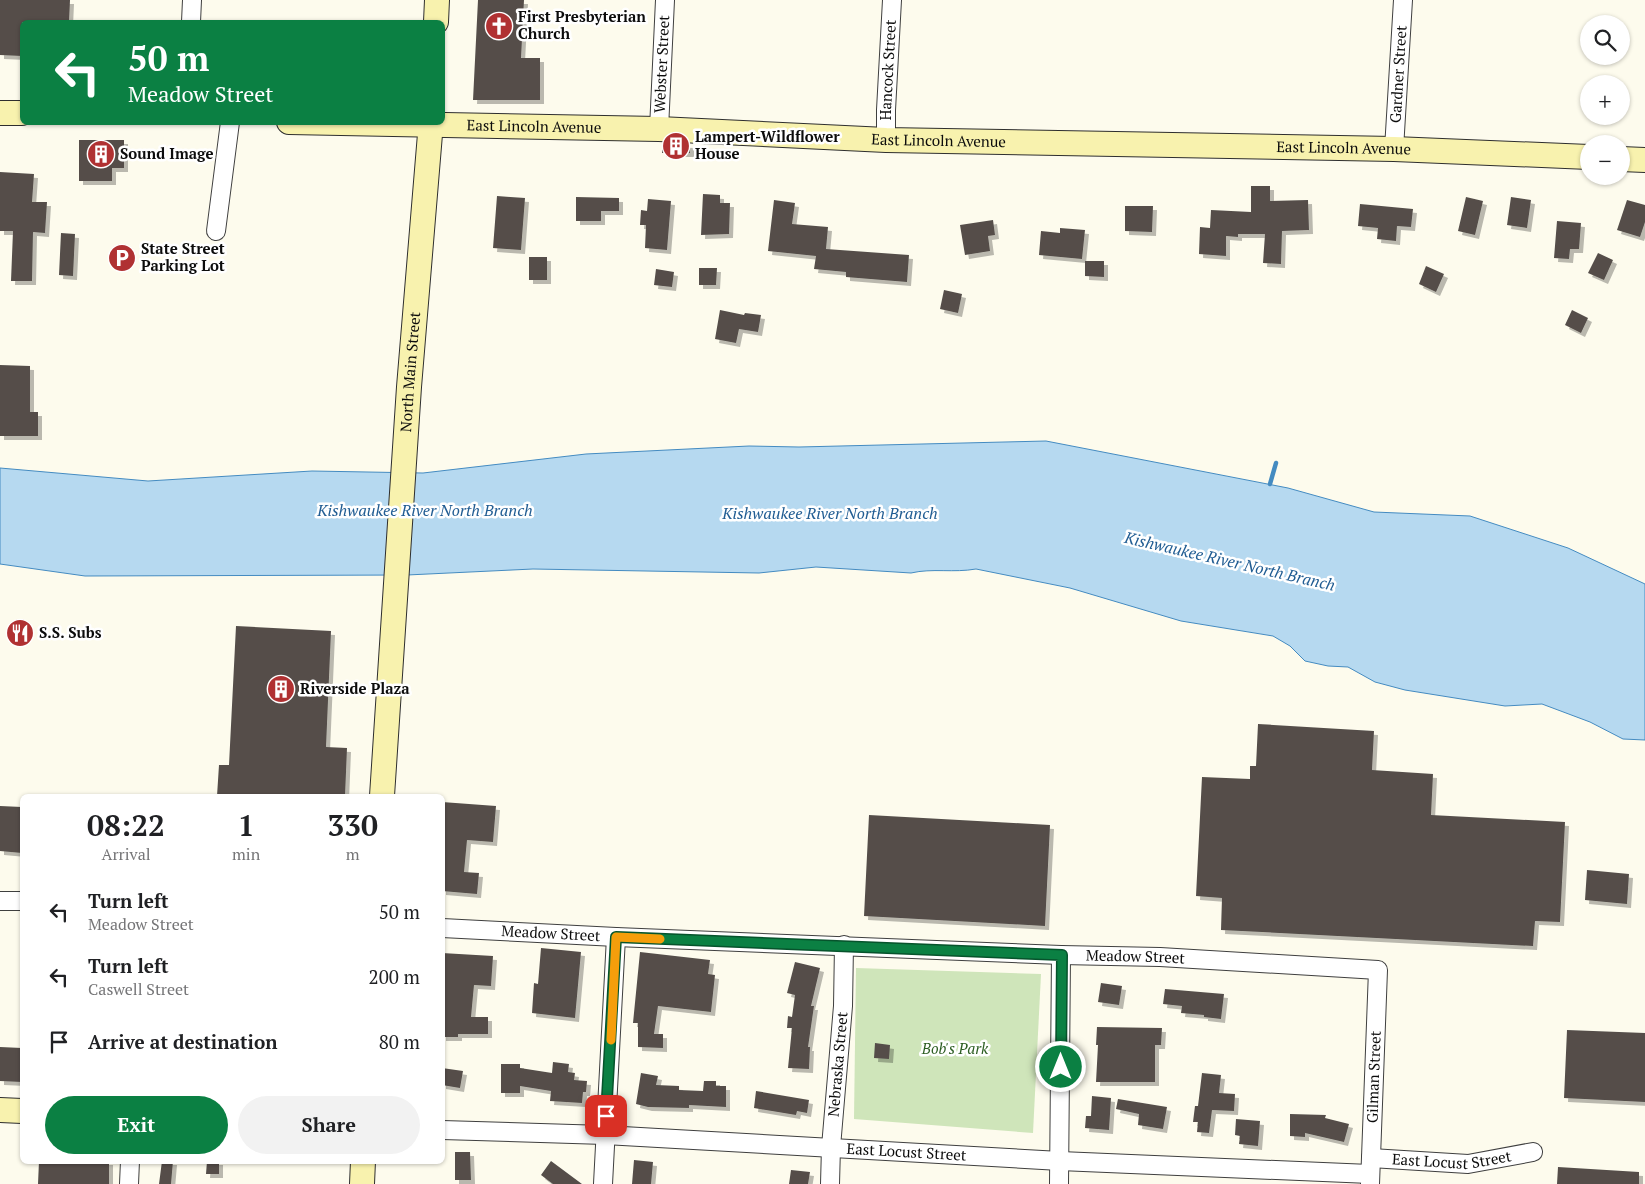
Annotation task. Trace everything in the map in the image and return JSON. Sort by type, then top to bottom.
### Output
[{"type":"street","points":[[191,20],[192,0]]},
{"type":"street","points":[[436,20],[437,0]]},
{"type":"street","name":"Webster Street","points":[[659,129],[665,0]]},
{"type":"street","name":"Hancock Street","points":[[886,140],[892,0]]},
{"type":"street","name":"Gardner Street","points":[[1394,149],[1403,0]]},
{"type":"street","points":[[0,113],[20,114]]},
{"type":"street","name":"East Lincoln Avenue","points":[[445,124],[659,129],[886,140],[1394,149],[1580,157]]},
{"type":"street","points":[[216,231],[230,125]]},
{"type":"street","name":"North Main Street","points":[[382,794],[409,387],[431,125]]},
{"type":"street","points":[[1630,159],[1645,160]]},
{"type":"street","points":[[0,901],[20,901]]},
{"type":"street","name":"Meadow Street","points":[[445,928],[1062,955],[1160,957],[1378,970]]},
{"type":"street","points":[[602,1184],[616,937]]},
{"type":"street","name":"Nebraska Street","points":[[830,1184],[831,1147],[843,1006],[844,945]]},
{"type":"street","points":[[1059,1184],[1062,955]]},
{"type":"street","name":"Gilman Street","points":[[1370,1172],[1378,970]]},
{"type":"street","points":[[0,1110],[20,1111]]},
{"type":"street","name":"East Locust Street","points":[[445,1130],[605,1135],[1060,1161],[1370,1172],[1468,1164],[1533,1152]]},
{"type":"street","points":[[128,1184],[130,1164]]},
{"type":"street","points":[[362,1164],[362,1184]]},
{"type":"green space","name":"Bob's Park","points":[[856,968],[1041,974],[1033,1133],[854,1119]]},
{"type":"water","name":"Kishwaukee River North Branch","points":[[1046,441],[1288,488],[1374,512],[1470,516],[1568,548],[1645,584],[1645,740],[1623,739],[1590,722],[1542,704],[1505,706],[1405,690],[1375,682],[1348,667],[1328,666],[1305,661],[1290,646],[1273,636],[1181,621],[1070,588],[976,569],[911,573],[816,567],[759,573],[533,569],[407,575],[85,576],[0,564],[0,468],[148,481],[312,471],[423,473],[586,454],[749,446],[799,447]]},
{"type":"building","points":[[0,0],[70,0],[69,20],[20,20],[20,56],[0,55]]},
{"type":"building","name":"First Presbyterian Church","points":[[478,0],[524,0],[521,58],[540,58],[540,100],[473,100]]},
{"type":"building","name":"Sound Image","points":[[79,140],[124,140],[124,168],[112,168],[112,181],[79,181]]},
{"type":"building","name":"Lampert-Wildflower House","points":[[662,143],[690,144],[690,153],[662,153]]},
{"type":"building","points":[[0,172],[34,174],[32,202],[47,202],[45,233],[33,232],[32,281],[11,281],[13,231],[0,231]]},
{"type":"building","points":[[1251,186],[1270,186],[1270,201],[1308,200],[1309,230],[1282,231],[1281,264],[1263,263],[1265,234],[1238,234],[1238,237],[1226,236],[1226,256],[1199,254],[1200,227],[1210,228],[1211,210],[1251,212]]},
{"type":"building","points":[[703,194],[720,195],[720,203],[730,203],[729,234],[701,235]]},
{"type":"building","points":[[497,196],[525,198],[521,250],[493,248]]},
{"type":"building","points":[[576,197],[619,198],[619,211],[601,211],[601,221],[576,221]]},
{"type":"building","points":[[1466,197],[1483,201],[1475,235],[1458,231]]},
{"type":"building","points":[[1511,197],[1531,200],[1527,228],[1507,225]]},
{"type":"building","points":[[648,199],[671,201],[667,250],[645,248],[646,225],[640,225],[641,210],[647,211]]},
{"type":"building","points":[[774,200],[795,203],[792,224],[828,227],[826,249],[909,255],[907,282],[846,277],[846,272],[814,269],[816,256],[768,251]]},
{"type":"building","points":[[1627,200],[1645,205],[1645,222],[1640,237],[1617,230]]},
{"type":"building","points":[[1360,204],[1413,209],[1411,227],[1397,226],[1396,241],[1377,239],[1378,228],[1358,226]]},
{"type":"building","points":[[1125,206],[1153,206],[1152,232],[1125,231]]},
{"type":"building","points":[[993,220],[995,235],[988,236],[990,251],[965,255],[960,225]]},
{"type":"building","points":[[1557,221],[1581,223],[1579,249],[1570,249],[1569,259],[1554,258]]},
{"type":"building","points":[[1060,228],[1085,230],[1082,259],[1039,255],[1041,231],[1060,233]]},
{"type":"building","points":[[61,233],[75,234],[73,276],[59,275]]},
{"type":"building","points":[[1598,253],[1613,260],[1604,280],[1588,273]]},
{"type":"building","points":[[529,257],[547,257],[547,280],[529,280]]},
{"type":"building","points":[[1085,261],[1104,261],[1104,277],[1085,276]]},
{"type":"building","points":[[1426,266],[1444,274],[1436,292],[1419,284]]},
{"type":"building","points":[[699,268],[717,268],[716,285],[699,285]]},
{"type":"building","points":[[656,269],[674,272],[672,287],[654,285]]},
{"type":"building","points":[[944,290],[962,294],[958,313],[940,309]]},
{"type":"building","points":[[720,310],[744,315],[745,313],[761,315],[758,332],[739,329],[736,343],[715,339]]},
{"type":"building","points":[[1572,310],[1588,318],[1581,333],[1565,325]]},
{"type":"building","points":[[0,365],[30,366],[30,412],[38,412],[38,436],[0,436]]},
{"type":"building","name":"Riverside Plaza","points":[[236,626],[331,631],[326,747],[347,748],[345,794],[217,794],[219,765],[229,765]]},
{"type":"building","points":[[1258,724],[1374,731],[1372,770],[1433,774],[1431,815],[1565,822],[1560,922],[1535,921],[1533,946],[1221,930],[1222,898],[1196,896],[1202,777],[1250,779],[1250,766],[1256,766]]},
{"type":"building","points":[[445,802],[496,806],[493,842],[467,840],[464,872],[479,873],[477,894],[445,891]]},
{"type":"building","points":[[0,806],[20,807],[20,853],[0,851]]},
{"type":"building","points":[[869,815],[1050,825],[1045,926],[864,916]]},
{"type":"building","points":[[1587,870],[1629,874],[1627,904],[1585,900]]},
{"type":"building","points":[[541,948],[581,952],[575,1018],[532,1013],[534,983],[538,984]]},
{"type":"building","points":[[640,952],[710,960],[708,974],[715,975],[711,1012],[658,1006],[654,1034],[663,1034],[663,1048],[638,1047],[638,1023],[633,1023]]},
{"type":"building","points":[[445,953],[493,956],[491,986],[474,985],[471,1017],[488,1017],[488,1034],[458,1034],[458,1037],[445,1037]]},
{"type":"building","points":[[795,962],[820,968],[811,1006],[814,1006],[808,1047],[810,1047],[809,1069],[788,1068],[792,1028],[787,1028],[788,1016],[792,1017],[795,995],[787,993]]},
{"type":"building","points":[[1101,983],[1122,986],[1119,1005],[1098,1002]]},
{"type":"building","points":[[1165,989],[1224,994],[1221,1019],[1181,1013],[1182,1006],[1163,1004]]},
{"type":"building","points":[[1097,1027],[1162,1028],[1161,1045],[1155,1045],[1155,1082],[1096,1082]]},
{"type":"building","points":[[1567,1030],[1645,1033],[1645,1102],[1564,1098]]},
{"type":"building","points":[[875,1043],[890,1045],[889,1059],[874,1058]]},
{"type":"building","points":[[0,1047],[20,1048],[20,1082],[0,1081]]},
{"type":"building","points":[[553,1062],[569,1064],[568,1072],[575,1073],[574,1080],[587,1081],[582,1103],[550,1101],[551,1091],[520,1086],[520,1093],[501,1093],[501,1064],[520,1064],[520,1068],[552,1073]]},
{"type":"building","points":[[445,1068],[463,1071],[460,1088],[445,1086]]},
{"type":"building","points":[[641,1073],[658,1076],[656,1085],[679,1086],[679,1090],[703,1091],[704,1081],[716,1081],[716,1086],[726,1086],[726,1107],[689,1105],[689,1108],[648,1107],[636,1104]]},
{"type":"building","points":[[1202,1073],[1221,1075],[1219,1093],[1235,1094],[1234,1111],[1212,1110],[1209,1133],[1197,1132],[1198,1122],[1193,1122],[1195,1106],[1198,1106]]},
{"type":"building","points":[[756,1091],[809,1100],[807,1113],[797,1111],[796,1115],[754,1108]]},
{"type":"building","points":[[1092,1096],[1111,1098],[1109,1130],[1085,1128],[1086,1116],[1091,1116]]},
{"type":"building","points":[[1118,1099],[1167,1107],[1163,1129],[1138,1125],[1139,1114],[1116,1109]]},
{"type":"building","points":[[1290,1114],[1326,1115],[1325,1118],[1349,1124],[1344,1142],[1305,1133],[1305,1137],[1290,1136]]},
{"type":"building","points":[[1236,1119],[1260,1121],[1258,1146],[1239,1144],[1240,1136],[1235,1135]]},
{"type":"building","points":[[455,1152],[470,1152],[471,1180],[455,1180]]},
{"type":"building","points":[[634,1160],[653,1162],[651,1184],[632,1184]]},
{"type":"building","points":[[551,1161],[582,1184],[553,1184],[541,1175]]},
{"type":"building","points":[[39,1164],[109,1164],[109,1184],[38,1184]]},
{"type":"building","points":[[162,1164],[173,1164],[171,1184],[159,1184]]},
{"type":"building","points":[[207,1164],[219,1164],[219,1174],[206,1174]]},
{"type":"building","points":[[1558,1167],[1639,1172],[1639,1184],[1557,1184]]},
{"type":"building","points":[[791,1170],[810,1172],[808,1184],[789,1184]]},
{"type":"waterway","points":[[1270,484],[1276,463]]},
{"type":"slow traffic","points":[[611,1040],[616,937],[660,939]]},
{"type":"place","name":"First Presbyterian Church","points":[[499,26]]},
{"type":"place","name":"Lampert-Wildflower House","points":[[676,146]]},
{"type":"place","name":"Sound Image","points":[[101,154]]},
{"type":"place","name":"State Street Parking Lot","points":[[122,258]]},
{"type":"place","name":"S.S. Subs","points":[[20,633]]},
{"type":"place","name":"Riverside Plaza","points":[[281,689]]},
{"type":"route","points":[[606,1116],[616,937],[1062,955],[1061,1067]]}]
